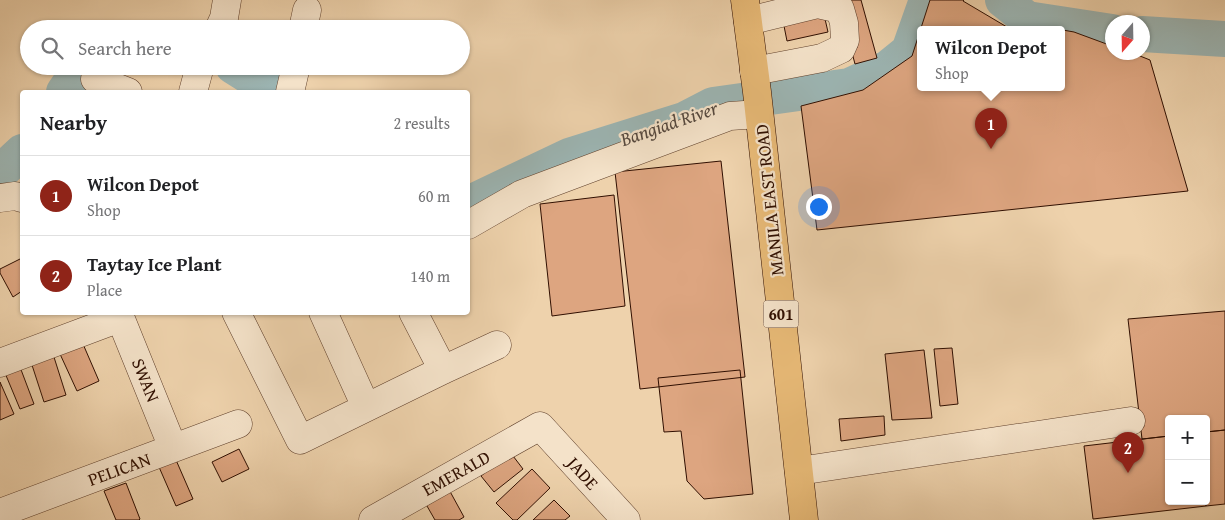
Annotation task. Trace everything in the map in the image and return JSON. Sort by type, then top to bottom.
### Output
[{"type":"main road","name":"MANILA EAST ROAD","points":[[746,11],[804,520]]},
{"type":"street","points":[[223,20],[227,0]]},
{"type":"street","points":[[470,224],[522,194],[730,116],[757,96],[841,49],[845,40],[844,23],[840,9],[818,4],[746,11]]},
{"type":"street","points":[[194,90],[198,75]]},
{"type":"street","points":[[290,90],[294,75]]},
{"type":"street","points":[[95,79],[123,90]]},
{"type":"street","points":[[0,198],[20,197]]},
{"type":"street","points":[[0,363],[119,315]]},
{"type":"street","name":"SWAN","points":[[119,315],[173,448]]},
{"type":"street","points":[[238,315],[300,440],[497,345]]},
{"type":"street","points":[[324,315],[366,407]]},
{"type":"street","points":[[415,315],[443,370]]},
{"type":"street","points":[[799,471],[1131,421]]},
{"type":"street","name":"PELICAN","points":[[0,513],[238,424]]},
{"type":"street","name":"EMERALD","points":[[373,520],[540,426]]},
{"type":"street","name":"JADE","points":[[540,426],[626,520]]},
{"type":"building","points":[[843,0],[861,0],[877,58],[855,64],[851,49],[857,48]]},
{"type":"building","points":[[930,0],[964,0],[1005,26],[922,26]]},
{"type":"building","points":[[822,6],[828,32],[787,41],[782,16]]},
{"type":"building","points":[[1065,30],[1074,32],[1105,43],[1105,60],[1150,60],[1188,191],[817,230],[801,106],[863,90],[912,56],[917,40],[917,91],[1065,91]]},
{"type":"building","points":[[721,161],[745,377],[640,389],[615,172]]},
{"type":"building","points":[[614,195],[625,306],[552,316],[540,204]]},
{"type":"building","points":[[20,259],[20,292],[13,297],[0,273],[0,269]]},
{"type":"building","points":[[1225,311],[1225,430],[1210,432],[1210,415],[1165,415],[1165,436],[1142,439],[1128,319]]},
{"type":"building","points":[[83,344],[99,381],[77,391],[60,354]]},
{"type":"building","points":[[952,348],[958,404],[940,406],[934,349]]},
{"type":"building","points":[[924,350],[932,418],[892,420],[885,354]]},
{"type":"building","points":[[53,354],[66,395],[44,402],[31,362]]},
{"type":"building","points":[[20,367],[34,404],[20,409],[5,373]]},
{"type":"building","points":[[740,370],[753,494],[704,499],[687,481],[681,431],[664,432],[658,378]]},
{"type":"building","points":[[0,382],[14,414],[0,420]]},
{"type":"building","points":[[884,416],[885,435],[841,441],[839,419]]},
{"type":"building","points":[[1225,430],[1225,504],[1206,506],[1210,505],[1210,432]]},
{"type":"building","points":[[1165,436],[1165,505],[1206,506],[1093,519],[1084,446]]},
{"type":"building","points":[[239,449],[249,469],[222,482],[212,462]]},
{"type":"building","points":[[510,452],[523,469],[494,492],[481,476]]},
{"type":"building","points":[[176,460],[193,499],[176,506],[159,467]]},
{"type":"building","points":[[532,469],[550,488],[517,520],[513,520],[496,503]]},
{"type":"building","points":[[126,483],[139,520],[116,520],[104,491]]},
{"type":"building","points":[[447,486],[464,517],[459,520],[435,520],[423,499]]},
{"type":"building","points":[[554,500],[570,516],[565,520],[533,520]]},
{"type":"waterway","name":"Bangiad River","points":[[918,26],[927,0]]},
{"type":"waterway","name":"Bangiad River","points":[[1003,0],[1027,19],[1105,31]]},
{"type":"waterway","name":"Bangiad River","points":[[470,203],[569,156],[684,120],[713,105],[849,86],[888,68],[909,51],[917,28]]},
{"type":"waterway","name":"Bangiad River","points":[[1150,34],[1225,39]]},
{"type":"waterway","name":"Bangiad River","points":[[65,90],[76,75]]},
{"type":"waterway","name":"Bangiad River","points":[[247,75],[271,90]]},
{"type":"waterway","name":"Bangiad River","points":[[0,168],[5,168],[20,154]]},
{"type":"place","name":"Wilcon Depot","points":[[991,149]]},
{"type":"place","name":"Taytay Ice Plant","points":[[1128,473]]}]
